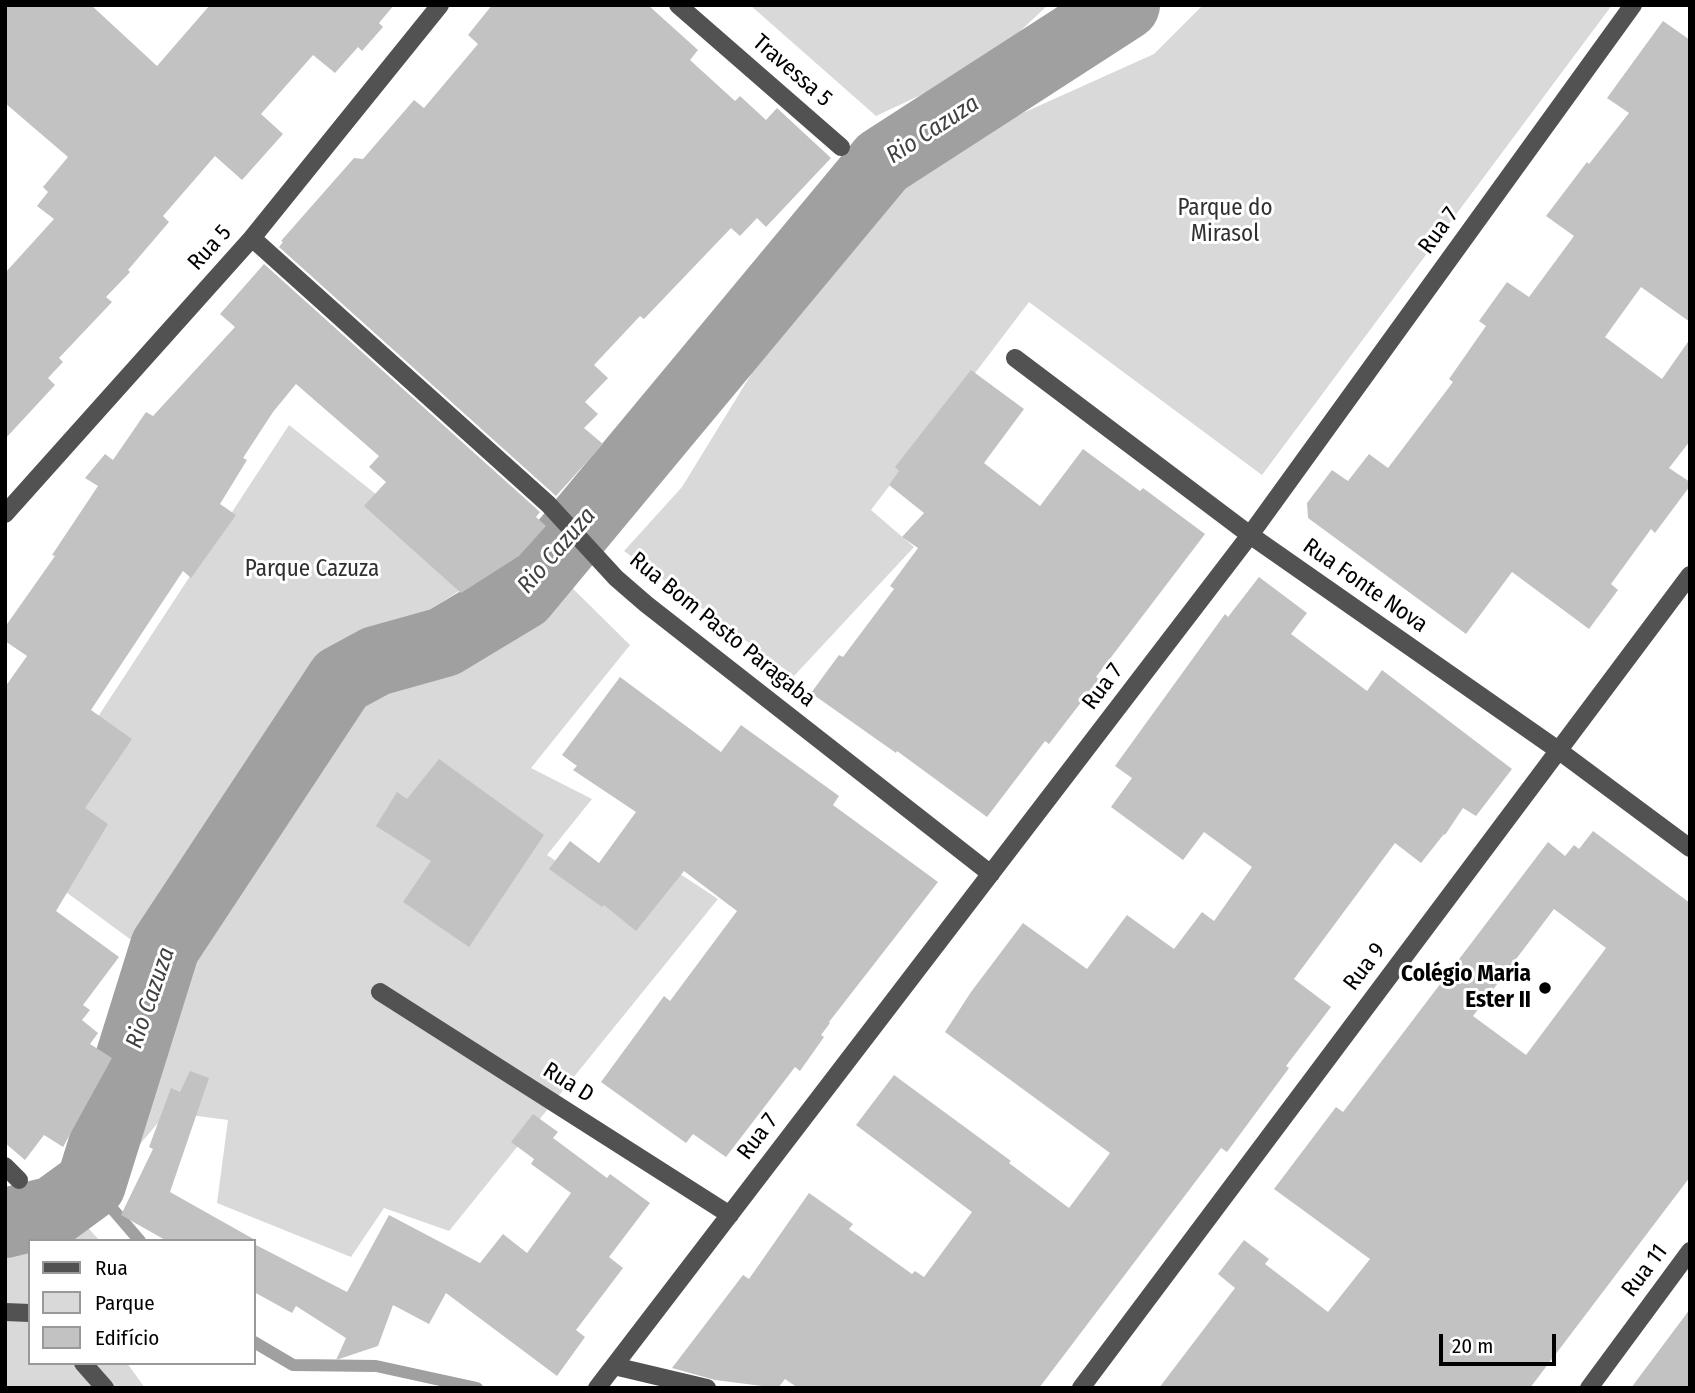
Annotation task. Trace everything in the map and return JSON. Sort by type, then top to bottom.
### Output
[{"type":"street","name":"Rua 5","points":[[5,514],[252,238],[440,5]]},
{"type":"street","name":"Travessa 5","points":[[678,5],[841,147]]},
{"type":"street","name":"Rua 7","points":[[597,1388],[1250,535],[1633,5]]},
{"type":"street","name":"Rua Bom Pasto Paragaba","points":[[252,238],[548,504],[616,578],[646,604],[991,874]]},
{"type":"street","name":"Rua Fonte Nova","points":[[1015,358],[1250,535],[1558,750],[1690,848]]},
{"type":"street","name":"Rua 9","points":[[1081,1388],[1690,575]]},
{"type":"street","name":"Rua D","points":[[380,992],[730,1214]]},
{"type":"street","points":[[5,1166],[19,1180]]},
{"type":"street","name":"Rua 11","points":[[1589,1388],[1690,1251]]},
{"type":"street","points":[[5,1312],[28,1313]]},
{"type":"street","points":[[85,1365],[105,1388]]},
{"type":"street","points":[[614,1366],[707,1388]]},
{"type":"green space","points":[[750,5],[1048,5],[983,66],[876,116]]},
{"type":"green space","name":"Parque do Mirasol","points":[[1203,5],[1612,5],[1262,475],[1029,302],[871,510],[914,547],[794,676],[624,551],[682,487],[771,342],[908,184],[994,126],[1154,54]]},
{"type":"green space","name":"Parque Cazuza","points":[[289,425],[480,577],[335,673],[149,953],[10,851]]},
{"type":"green space","points":[[557,573],[630,645],[531,768],[592,799],[547,855],[639,917],[674,870],[718,899],[449,1231],[384,1208],[351,1257],[217,1203],[228,1120],[167,1112],[120,1168],[205,922],[332,722],[463,613]]},
{"type":"green space","points":[[79,1218],[98,1239],[28,1239],[28,1365],[128,1365],[145,1388],[5,1388],[5,1240]]},
{"type":"building","points":[[5,5],[91,5],[157,66],[210,5],[394,5],[379,23],[383,27],[362,51],[358,47],[335,73],[313,55],[261,114],[283,134],[242,180],[215,156],[163,216],[169,222],[128,270],[130,272],[106,297],[112,302],[59,358],[63,362],[48,378],[55,385],[5,439],[5,273],[54,219],[37,206],[48,192],[43,187],[68,157],[5,103]]},
{"type":"building","points":[[492,5],[648,5],[698,50],[690,60],[735,101],[740,96],[766,120],[777,108],[831,158],[766,227],[757,218],[740,236],[731,228],[644,319],[640,316],[594,365],[608,378],[585,402],[598,414],[584,428],[603,444],[556,496],[279,247],[283,242],[281,241],[354,158],[363,159],[414,100],[424,108],[478,44],[468,35]]},
{"type":"building","points":[[1663,21],[1690,40],[1690,322],[1641,287],[1605,337],[1662,379],[1690,339],[1690,441],[1669,468],[1690,482],[1690,486],[1655,533],[1651,529],[1611,584],[1618,590],[1589,629],[1512,572],[1466,634],[1308,518],[1307,503],[1332,470],[1348,481],[1369,454],[1388,468],[1453,382],[1449,379],[1486,326],[1479,321],[1507,282],[1529,297],[1574,236],[1546,216],[1629,113],[1607,98]]},
{"type":"building","points":[[264,264],[540,512],[536,517],[546,526],[519,556],[461,593],[364,506],[386,482],[369,467],[379,456],[296,384],[273,412],[243,458],[247,460],[220,504],[236,515],[191,578],[183,571],[91,710],[132,739],[85,808],[108,824],[56,911],[119,957],[83,1005],[90,1010],[82,1020],[98,1033],[90,1044],[112,1058],[63,1147],[44,1135],[25,1160],[5,1143],[5,687],[27,656],[5,641],[5,627],[55,556],[52,555],[98,486],[85,478],[105,454],[113,460],[146,412],[153,416],[235,327],[220,314]]},
{"type":"building","points":[[971,370],[1024,409],[984,463],[1040,506],[1083,449],[1140,491],[1143,488],[1205,534],[1096,677],[1099,679],[1049,744],[1045,741],[987,817],[897,751],[896,753],[811,693],[839,655],[843,657],[894,589],[890,586],[918,548],[902,537],[924,513],[889,485],[899,471],[895,467]]},
{"type":"building","points":[[1259,577],[1307,613],[1291,634],[1367,691],[1382,670],[1512,769],[1476,816],[1463,808],[1421,863],[1395,843],[1294,979],[1331,1007],[1286,1066],[1289,1068],[1227,1152],[1221,1148],[1039,1388],[798,1388],[785,1379],[778,1388],[715,1380],[672,1368],[743,1275],[749,1279],[809,1193],[853,1224],[849,1229],[912,1274],[915,1271],[924,1277],[972,1212],[856,1125],[894,1075],[1011,1161],[1009,1163],[1069,1208],[1110,1153],[945,1032],[971,992],[1023,923],[1087,969],[1127,915],[1174,949],[1202,912],[1214,921],[1252,867],[1204,832],[1183,860],[1111,807],[1132,778],[1115,766],[1225,614],[1228,617]]},
{"type":"building","points":[[620,677],[721,752],[741,725],[839,796],[833,805],[938,882],[829,1022],[821,1035],[824,1037],[800,1071],[795,1067],[726,1157],[693,1134],[686,1143],[601,1082],[664,996],[670,1001],[737,911],[684,871],[636,931],[604,905],[602,907],[549,869],[570,841],[599,863],[636,812],[573,770],[577,766],[562,755]]},
{"type":"building","points":[[439,759],[544,835],[469,947],[403,902],[431,861],[376,826],[397,792],[407,799]]},
{"type":"building","points":[[1593,831],[1690,903],[1690,1177],[1530,1388],[1159,1388],[1235,1288],[1218,1274],[1244,1240],[1269,1259],[1265,1264],[1328,1312],[1370,1259],[1274,1189],[1336,1107],[1343,1112],[1548,842],[1565,856],[1574,845],[1579,849]],"holes":[[[1554,909],[1606,948],[1526,1055],[1473,1016]]]},
{"type":"building","points":[[190,1071],[209,1078],[170,1192],[253,1239],[163,1239],[121,1215],[153,1149],[149,1147],[171,1088],[180,1092]]},
{"type":"building","points":[[533,1114],[558,1132],[553,1138],[607,1178],[610,1174],[650,1203],[609,1257],[623,1268],[576,1330],[585,1337],[557,1376],[446,1293],[429,1324],[393,1305],[378,1346],[336,1360],[346,1338],[296,1306],[292,1313],[256,1293],[256,1245],[347,1292],[389,1215],[480,1263],[503,1234],[527,1253],[571,1193],[531,1164],[534,1159],[511,1142]]},
{"type":"building","points":[[1690,1309],[1690,1388],[1631,1388]]},
{"type":"waterway","name":"Rio Cazuza","points":[[5,1223],[54,1211],[91,1184],[165,947],[341,680],[376,661],[444,642],[522,595],[882,162],[1125,5]]},
{"type":"waterway","points":[[91,1184],[138,1239]]},
{"type":"waterway","points":[[256,1343],[293,1365],[376,1366],[477,1388]]},
{"type":"place","name":"Colégio Maria Ester II","points":[[1545,988]]}]
